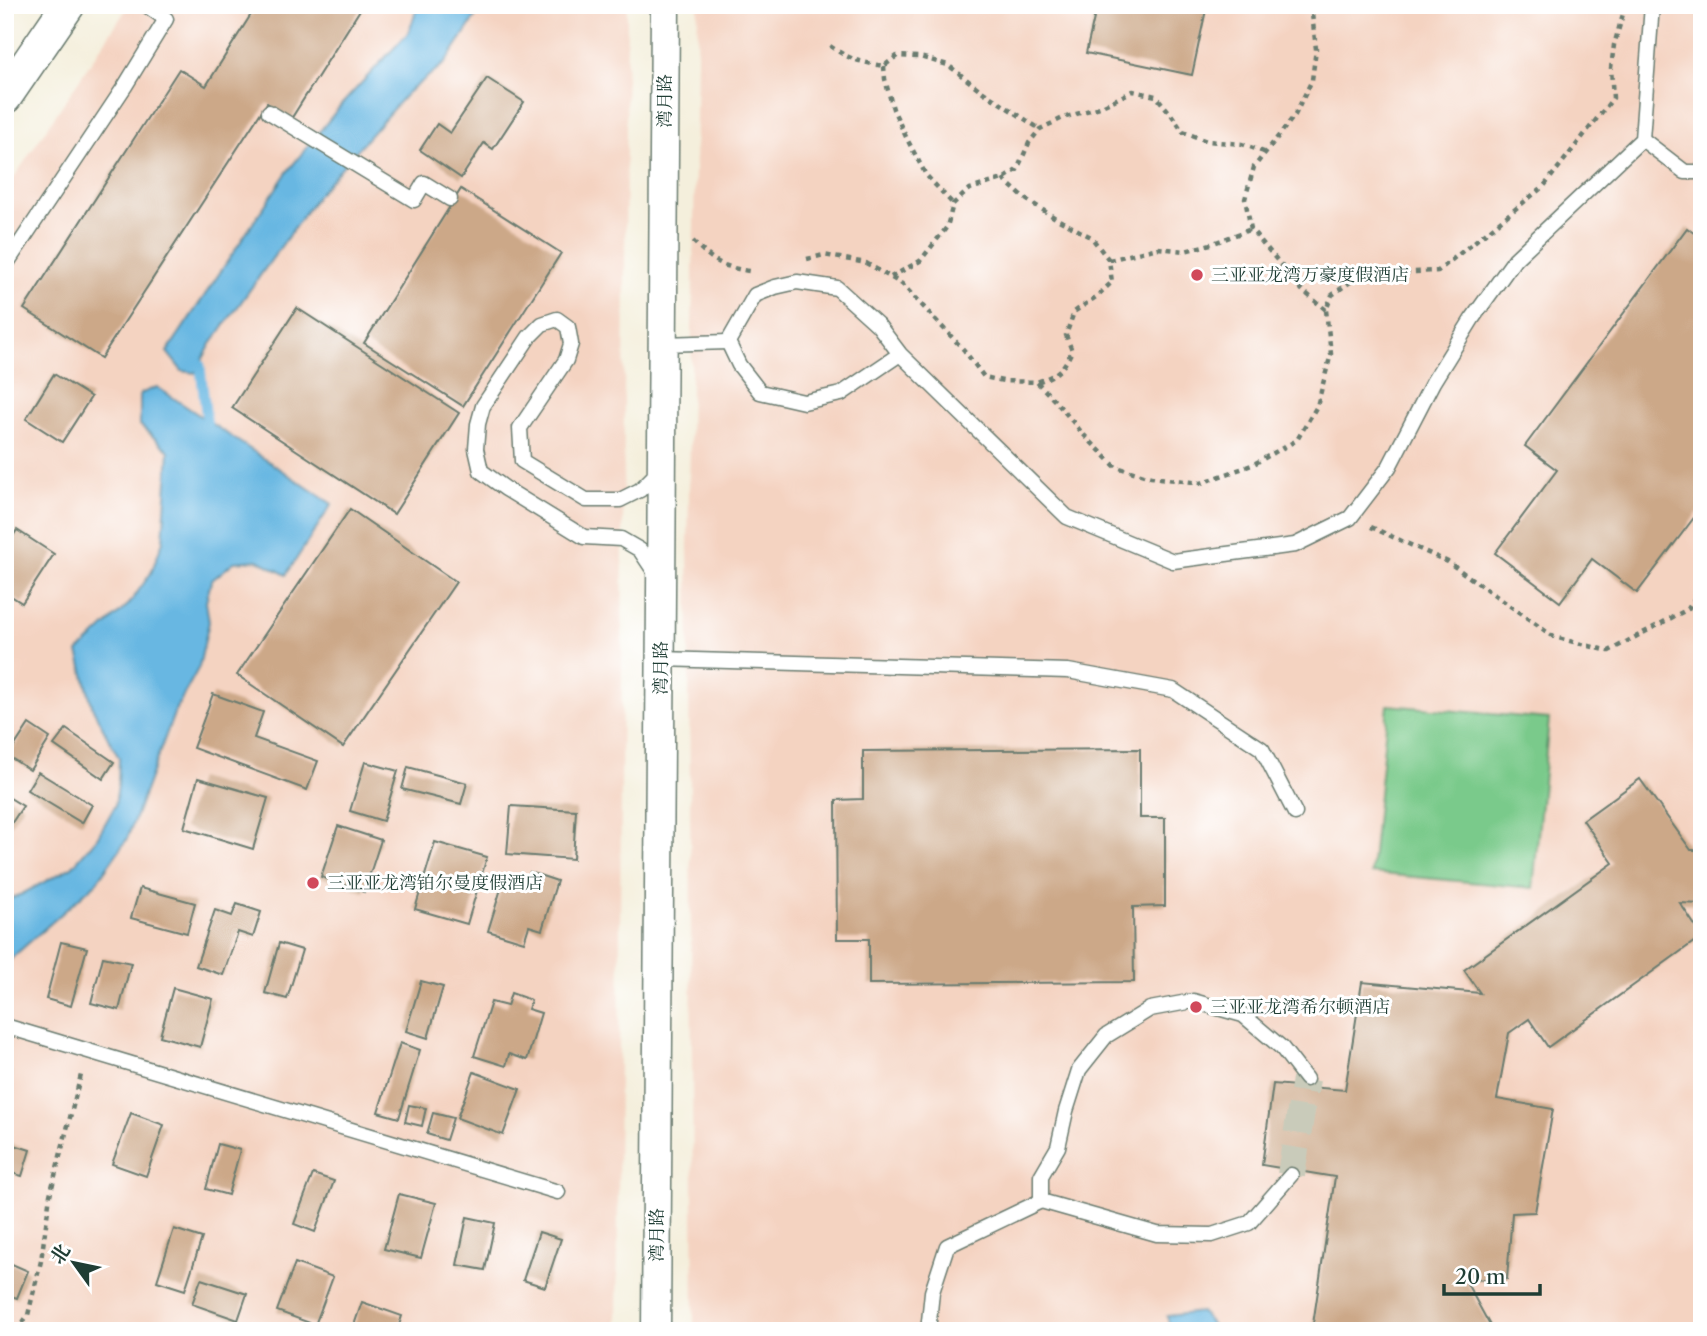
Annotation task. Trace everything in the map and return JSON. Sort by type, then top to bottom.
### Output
[{"type":"street","points":[[5,97],[68,5]]},
{"type":"street","name":"湾月路","points":[[656,1331],[665,5]]},
{"type":"lane","points":[[5,266],[125,86],[166,19],[146,5]]},
{"type":"lane","points":[[728,342],[755,295],[797,282],[837,288],[878,325],[900,354],[1067,517],[1173,561],[1295,545],[1350,518],[1389,467],[1433,382],[1472,319],[1515,259],[1642,139],[1652,5]]},
{"type":"lane","points":[[269,112],[414,200],[424,183],[450,200]]},
{"type":"lane","points":[[1642,139],[1685,172],[1702,172]]},
{"type":"lane","points":[[661,582],[640,550],[621,539],[584,537],[481,471],[475,449],[483,406],[529,337],[542,324],[557,319],[568,327],[571,344],[566,360],[520,428],[522,461],[586,500],[620,500],[640,490],[662,468]]},
{"type":"lane","points":[[728,342],[738,365],[760,392],[804,402],[841,394],[900,354]]},
{"type":"lane","points":[[663,344],[728,342]]},
{"type":"lane","points":[[661,659],[1068,671],[1173,690],[1262,750],[1295,813]]},
{"type":"lane","points":[[1041,1201],[1041,1175],[1058,1147],[1079,1070],[1106,1036],[1150,1009],[1193,1001],[1243,1015],[1282,1048],[1306,1079]]},
{"type":"lane","points":[[5,1026],[558,1192]]},
{"type":"lane","points":[[928,1331],[932,1292],[947,1246],[1041,1201],[1157,1234],[1212,1235],[1249,1223],[1291,1175]]},
{"type":"path","points":[[1311,5],[1316,49],[1312,80],[1295,115],[1254,167],[1245,199],[1251,229],[1302,290],[1326,310]]},
{"type":"path","points":[[1037,382],[1116,467],[1151,477],[1201,483],[1252,466],[1297,440],[1317,406],[1331,354],[1326,310],[1332,295],[1353,281],[1390,273],[1438,271],[1544,186],[1613,98],[1611,68],[1623,14],[1618,5]]},
{"type":"path","points":[[830,46],[846,57],[884,66]]},
{"type":"path","points":[[884,66],[897,56],[920,57],[947,65],[1040,129]]},
{"type":"path","points":[[884,66],[893,110],[906,139],[926,175],[953,204]]},
{"type":"path","points":[[890,277],[920,261],[947,227],[953,204],[970,189],[1003,179],[1017,170],[1029,144],[1040,129],[1063,118],[1100,107],[1133,91],[1156,96],[1183,132],[1207,141],[1242,144],[1264,152]]},
{"type":"path","points":[[799,260],[824,255],[866,263],[902,284],[964,350],[984,377],[1003,381],[1037,382],[1049,378],[1063,369],[1072,351],[1066,335],[1074,312],[1112,282],[1109,260],[1091,237],[1024,198],[1003,179]]},
{"type":"path","points":[[664,210],[704,253],[727,268],[760,273]]},
{"type":"path","points":[[1109,260],[1158,248],[1185,251],[1251,229]]},
{"type":"path","points":[[1350,518],[1448,562],[1554,637],[1609,652],[1688,610],[1702,586]]},
{"type":"path","points":[[17,1331],[28,1315],[41,1261],[50,1195],[87,1051]]},
{"type":"shaded area","name":"三亚亚龙湾铂尔曼度假酒店","points":[[129,5],[627,5],[617,1331],[5,1331],[5,191]]},
{"type":"shaded area","points":[[698,5],[1702,5],[1702,1331],[694,1331],[688,546]]},
{"type":"green space","points":[[1388,705],[1549,719],[1533,888],[1371,873]]},
{"type":"water","points":[[418,5],[478,5],[478,13],[445,63],[406,94],[320,192],[211,344],[195,373],[182,371],[167,352],[287,172],[341,105],[409,32]]},
{"type":"water","points":[[157,387],[332,504],[286,575],[258,560],[234,562],[211,581],[206,602],[209,622],[199,667],[175,711],[127,839],[96,883],[5,965],[5,901],[72,867],[97,838],[115,806],[119,758],[93,709],[78,652],[129,604],[151,573],[163,541],[169,451],[140,425],[140,394]]},
{"type":"water","points":[[1201,1312],[1217,1331],[1171,1331],[1167,1316]]},
{"type":"building","points":[[257,5],[363,5],[291,119],[267,103],[101,358],[24,309],[179,69],[206,86]]},
{"type":"building","points":[[1097,5],[1207,5],[1192,75],[1086,53]]},
{"type":"building","points":[[487,78],[524,102],[493,149],[484,143],[461,178],[420,150],[437,124],[450,133]]},
{"type":"building","points":[[461,189],[561,253],[463,406],[364,343]]},
{"type":"building","points":[[1687,228],[1702,239],[1702,507],[1637,593],[1592,559],[1560,602],[1495,553],[1557,470],[1525,446]]},
{"type":"building","points":[[297,308],[459,413],[394,514],[232,408]]},
{"type":"building","points":[[54,374],[91,397],[62,442],[26,419]]},
{"type":"building","points":[[350,509],[456,582],[343,747],[237,675]]},
{"type":"building","points":[[17,530],[54,554],[22,603],[5,592],[5,548]]},
{"type":"building","points":[[213,694],[263,712],[254,738],[318,761],[307,790],[193,748]]},
{"type":"building","points":[[29,724],[50,738],[30,770],[8,756]]},
{"type":"building","points":[[66,729],[114,762],[103,779],[54,745]]},
{"type":"building","points":[[1140,749],[1140,818],[1165,818],[1165,906],[1133,907],[1134,982],[869,984],[869,939],[837,939],[836,800],[863,799],[863,751]]},
{"type":"building","points":[[365,762],[398,771],[383,821],[350,811]]},
{"type":"building","points":[[408,767],[467,783],[461,804],[402,789]]},
{"type":"building","points":[[38,772],[92,805],[82,823],[27,790]]},
{"type":"building","points":[[198,778],[268,798],[253,849],[184,828]]},
{"type":"building","points":[[1640,779],[1691,850],[1702,850],[1702,904],[1680,903],[1702,936],[1548,1047],[1529,1019],[1509,1033],[1497,1099],[1553,1109],[1535,1212],[1512,1213],[1507,1279],[1465,1280],[1493,1331],[1312,1331],[1335,1177],[1262,1165],[1273,1084],[1345,1090],[1362,982],[1480,993],[1464,970],[1613,863],[1583,820]]},
{"type":"building","points":[[5,795],[23,806],[7,830],[5,828]]},
{"type":"building","points":[[511,806],[576,810],[573,859],[507,854]]},
{"type":"building","points":[[338,826],[381,840],[364,892],[321,877]]},
{"type":"building","points":[[435,842],[487,857],[467,924],[415,909]]},
{"type":"building","points":[[530,872],[557,881],[542,930],[529,926],[524,942],[488,931],[504,879],[526,885]]},
{"type":"building","points":[[140,888],[195,903],[187,933],[131,918]]},
{"type":"building","points":[[237,904],[261,912],[253,937],[238,932],[223,975],[196,966],[215,910],[232,916]]},
{"type":"building","points":[[61,942],[87,948],[71,1006],[46,999]]},
{"type":"building","points":[[279,943],[302,950],[287,999],[265,993]]},
{"type":"building","points":[[103,957],[131,963],[119,1010],[91,1003]]},
{"type":"building","points":[[421,981],[443,987],[428,1038],[406,1031]]},
{"type":"building","points":[[173,988],[213,999],[200,1047],[160,1036]]},
{"type":"building","points":[[511,993],[531,1000],[528,1009],[541,1013],[527,1060],[509,1054],[506,1066],[474,1056],[491,1002],[507,1006]]},
{"type":"building","points":[[400,1043],[420,1050],[399,1118],[378,1112]]},
{"type":"building","points":[[5,1069],[12,1072],[6,1091],[5,1091]]},
{"type":"building","points":[[474,1072],[520,1089],[503,1135],[457,1118]]},
{"type":"building","points":[[409,1105],[426,1108],[422,1126],[405,1122]]},
{"type":"building","points":[[131,1113],[164,1125],[146,1176],[112,1164]]},
{"type":"building","points":[[433,1113],[453,1118],[446,1140],[427,1134]]},
{"type":"building","points":[[5,1142],[30,1150],[22,1176],[5,1171]]},
{"type":"building","points":[[218,1144],[240,1150],[228,1195],[206,1189]]},
{"type":"building","points":[[313,1174],[334,1181],[315,1232],[294,1224]]},
{"type":"building","points":[[399,1194],[436,1203],[421,1258],[384,1249]]},
{"type":"building","points":[[467,1217],[495,1223],[485,1270],[457,1265]]},
{"type":"building","points":[[174,1229],[202,1238],[185,1290],[157,1281]]},
{"type":"building","points":[[539,1232],[561,1239],[545,1287],[523,1280]]},
{"type":"building","points":[[5,1261],[28,1271],[17,1298],[5,1294]]},
{"type":"building","points":[[295,1263],[333,1277],[315,1325],[277,1311]]},
{"type":"building","points":[[201,1279],[247,1294],[238,1320],[192,1304]]},
{"type":"building","points":[[362,1302],[402,1316],[397,1331],[352,1331]]},
{"type":"waterway","points":[[200,364],[208,432]]},
{"type":"tunnel","points":[[1291,1175],[1306,1079]]},
{"type":"place","name":"三亚亚龙湾万豪度假酒店","points":[[1197,275]]},
{"type":"place","name":"三亚亚龙湾铂尔曼度假酒店","points":[[313,883]]},
{"type":"place","name":"三亚亚龙湾希尔顿酒店","points":[[1196,1007]]}]
